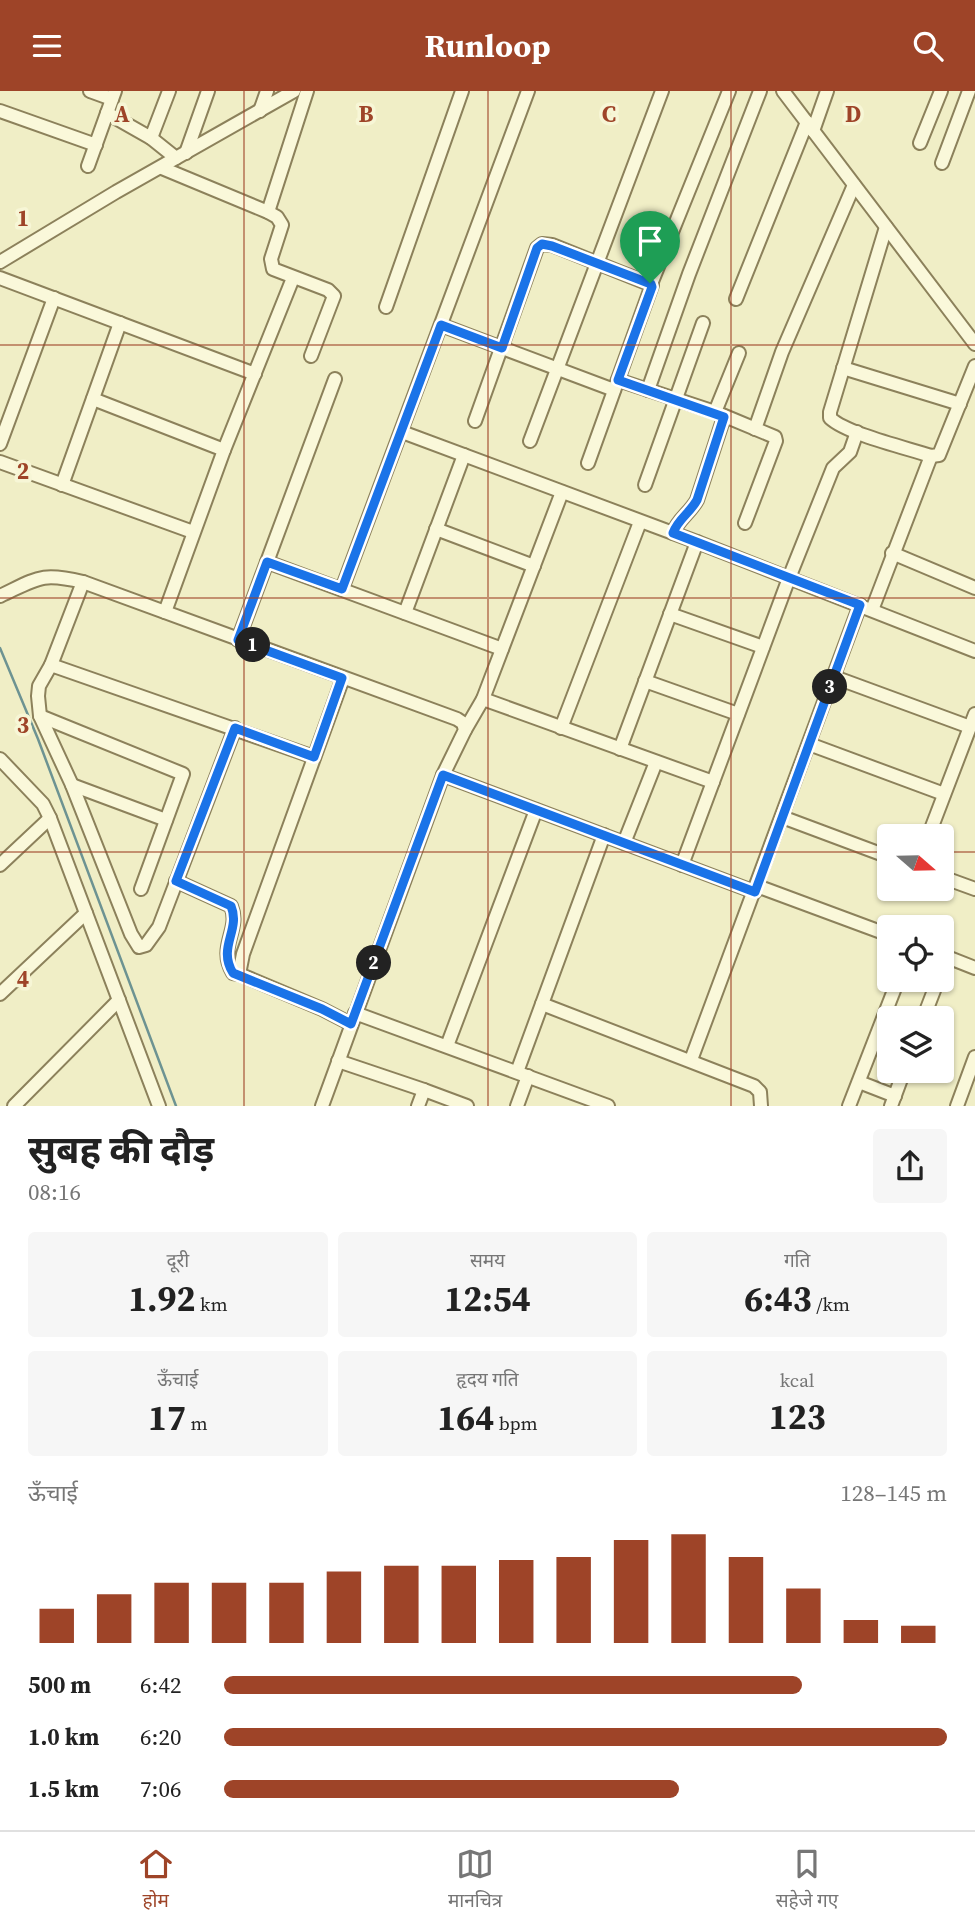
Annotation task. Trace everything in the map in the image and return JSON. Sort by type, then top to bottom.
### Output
[{"type":"street","points":[[88,166],[114,95],[90,91]]},
{"type":"street","points":[[151,138],[169,91]]},
{"type":"street","points":[[181,155],[208,91]]},
{"type":"street","points":[[260,111],[267,91]]},
{"type":"street","points":[[0,262],[116,192],[294,91]]},
{"type":"street","points":[[268,212],[307,91]]},
{"type":"street","points":[[386,307],[462,91]]},
{"type":"street","points":[[342,589],[528,91]]},
{"type":"street","points":[[530,441],[662,91]]},
{"type":"street","points":[[587,463],[651,284],[729,91]]},
{"type":"street","points":[[648,390],[689,274],[760,91]]},
{"type":"street","points":[[783,91],[975,344]]},
{"type":"street","points":[[736,299],[827,91]]},
{"type":"street","points":[[919,143],[940,91]]},
{"type":"street","points":[[942,163],[969,91]]},
{"type":"street","points":[[0,111],[96,145]]},
{"type":"street","points":[[107,113],[181,155]]},
{"type":"street","points":[[162,168],[277,217],[282,225],[271,266],[275,271],[328,290],[334,296],[311,356]]},
{"type":"street","points":[[755,429],[782,352],[854,185]]},
{"type":"street","points":[[886,227],[830,418],[857,432],[935,456],[941,453],[975,366]]},
{"type":"street","points":[[475,421],[537,248],[542,244],[651,284]]},
{"type":"street","points":[[0,278],[255,373]]},
{"type":"street","points":[[165,612],[224,450],[293,278]]},
{"type":"street","points":[[0,444],[54,298]]},
{"type":"street","points":[[62,485],[120,323]]},
{"type":"street","points":[[645,485],[704,323]]},
{"type":"street","points":[[441,325],[557,369],[616,385],[648,390],[719,414],[775,437],[776,441],[745,523]]},
{"type":"street","points":[[673,533],[676,524],[693,508],[697,500],[738,353]]},
{"type":"street","points":[[843,368],[960,404]]},
{"type":"street","points":[[238,640],[335,379]]},
{"type":"street","points":[[93,399],[224,450]]},
{"type":"street","points":[[402,432],[975,650]]},
{"type":"street","points":[[682,865],[833,468],[850,452],[857,432]]},
{"type":"street","points":[[405,613],[464,455]]},
{"type":"street","points":[[691,1060],[834,677],[892,553],[931,456]]},
{"type":"street","points":[[0,462],[193,532]]},
{"type":"street","points":[[322,1105],[443,775],[483,699],[562,492]]},
{"type":"street","points":[[562,727],[640,521]]},
{"type":"street","points":[[436,529],[534,566]]},
{"type":"street","points":[[620,749],[697,542]]},
{"type":"street","points":[[892,553],[975,588]]},
{"type":"street","points":[[267,562],[502,649]]},
{"type":"street","points":[[0,596],[40,577],[83,583],[457,719],[465,730]]},
{"type":"street","points":[[83,583],[51,665],[39,686],[37,696],[40,716],[72,785],[104,870],[139,947],[146,945],[159,927],[235,728]]},
{"type":"street","points":[[670,614],[763,647]]},
{"type":"street","points":[[51,665],[314,757]]},
{"type":"street","points":[[834,677],[970,727]]},
{"type":"street","points":[[239,974],[243,954],[342,678]]},
{"type":"street","points":[[645,681],[738,714]]},
{"type":"street","points":[[483,699],[713,782]]},
{"type":"street","points":[[933,824],[975,714]]},
{"type":"street","points":[[40,716],[183,773],[141,889]]},
{"type":"street","points":[[809,744],[944,794]]},
{"type":"street","points":[[0,759],[43,804],[50,818],[159,1105]]},
{"type":"street","points":[[624,843],[656,762]]},
{"type":"street","points":[[443,775],[682,865],[877,931]]},
{"type":"street","points":[[72,785],[166,820]]},
{"type":"street","points":[[447,1046],[536,810]]},
{"type":"street","points":[[782,817],[877,853]]},
{"type":"street","points":[[0,865],[50,818]]},
{"type":"street","points":[[517,1105],[542,1004],[604,835]]},
{"type":"street","points":[[176,881],[231,906],[234,914],[226,957],[233,973],[322,1009],[447,1046],[594,1103],[608,1105]]},
{"type":"street","points":[[954,881],[975,889]]},
{"type":"street","points":[[0,994],[86,913]]},
{"type":"street","points":[[954,959],[975,968]]},
{"type":"street","points":[[849,1105],[893,992]]},
{"type":"street","points":[[14,1105],[119,1000]]},
{"type":"street","points":[[542,1004],[754,1086],[760,1091],[761,1105]]},
{"type":"street","points":[[957,1105],[975,1057]]},
{"type":"street","points":[[338,1061],[467,1105]]},
{"type":"street","points":[[859,1083],[893,1101],[900,1083]]},
{"type":"street","points":[[418,1105],[424,1090]]},
{"type":"waterway","points":[[0,648],[38,739],[176,1106]]},
{"type":"route","points":[[542,244],[650,283],[652,287],[618,380],[724,417],[697,500],[693,508],[676,524],[673,533],[860,605],[755,892],[443,775],[351,1024],[322,1009],[233,973],[226,957],[234,914],[231,906],[176,881],[235,728],[314,757],[342,678],[238,640],[267,562],[342,589],[441,325],[502,348],[537,248],[542,244]]}]
